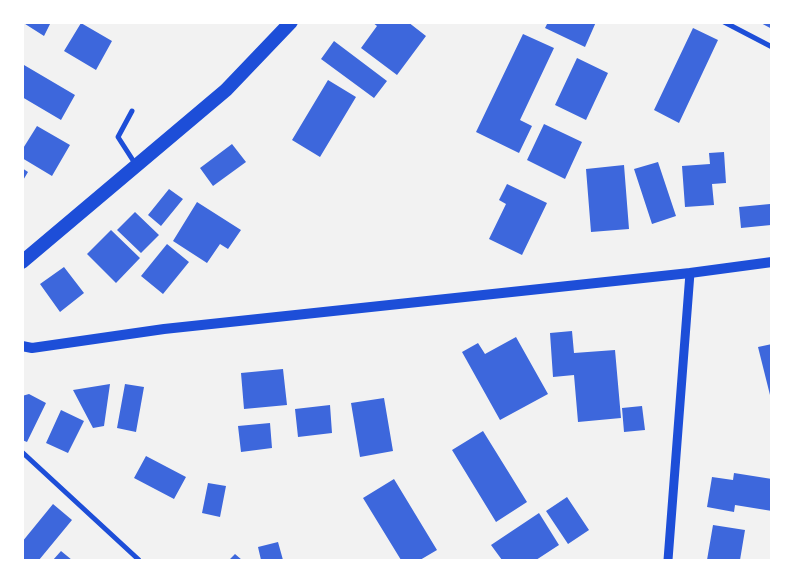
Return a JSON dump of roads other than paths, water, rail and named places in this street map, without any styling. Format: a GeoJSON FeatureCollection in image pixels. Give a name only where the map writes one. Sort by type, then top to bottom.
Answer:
{"type":"FeatureCollection","features":[{"type":"Feature","properties":{"kind":"highway"},"geometry":{"type":"LineString","coordinates":[[22,262],[226,90],[291,22]]}},
{"type":"Feature","properties":{"kind":"main road"},"geometry":{"type":"LineString","coordinates":[[22,346],[32,348],[174,328],[690,273],[772,262]]}},
{"type":"Feature","properties":{"kind":"street"},"geometry":{"type":"LineString","coordinates":[[724,22],[772,47]]}},
{"type":"Feature","properties":{"kind":"street"},"geometry":{"type":"LineString","coordinates":[[132,111],[118,137],[136,166]]}},
{"type":"Feature","properties":{"kind":"street"},"geometry":{"type":"LineString","coordinates":[[668,560],[690,273]]}},
{"type":"Feature","properties":{"kind":"street"},"geometry":{"type":"LineString","coordinates":[[22,452],[139,560]]}}]}
